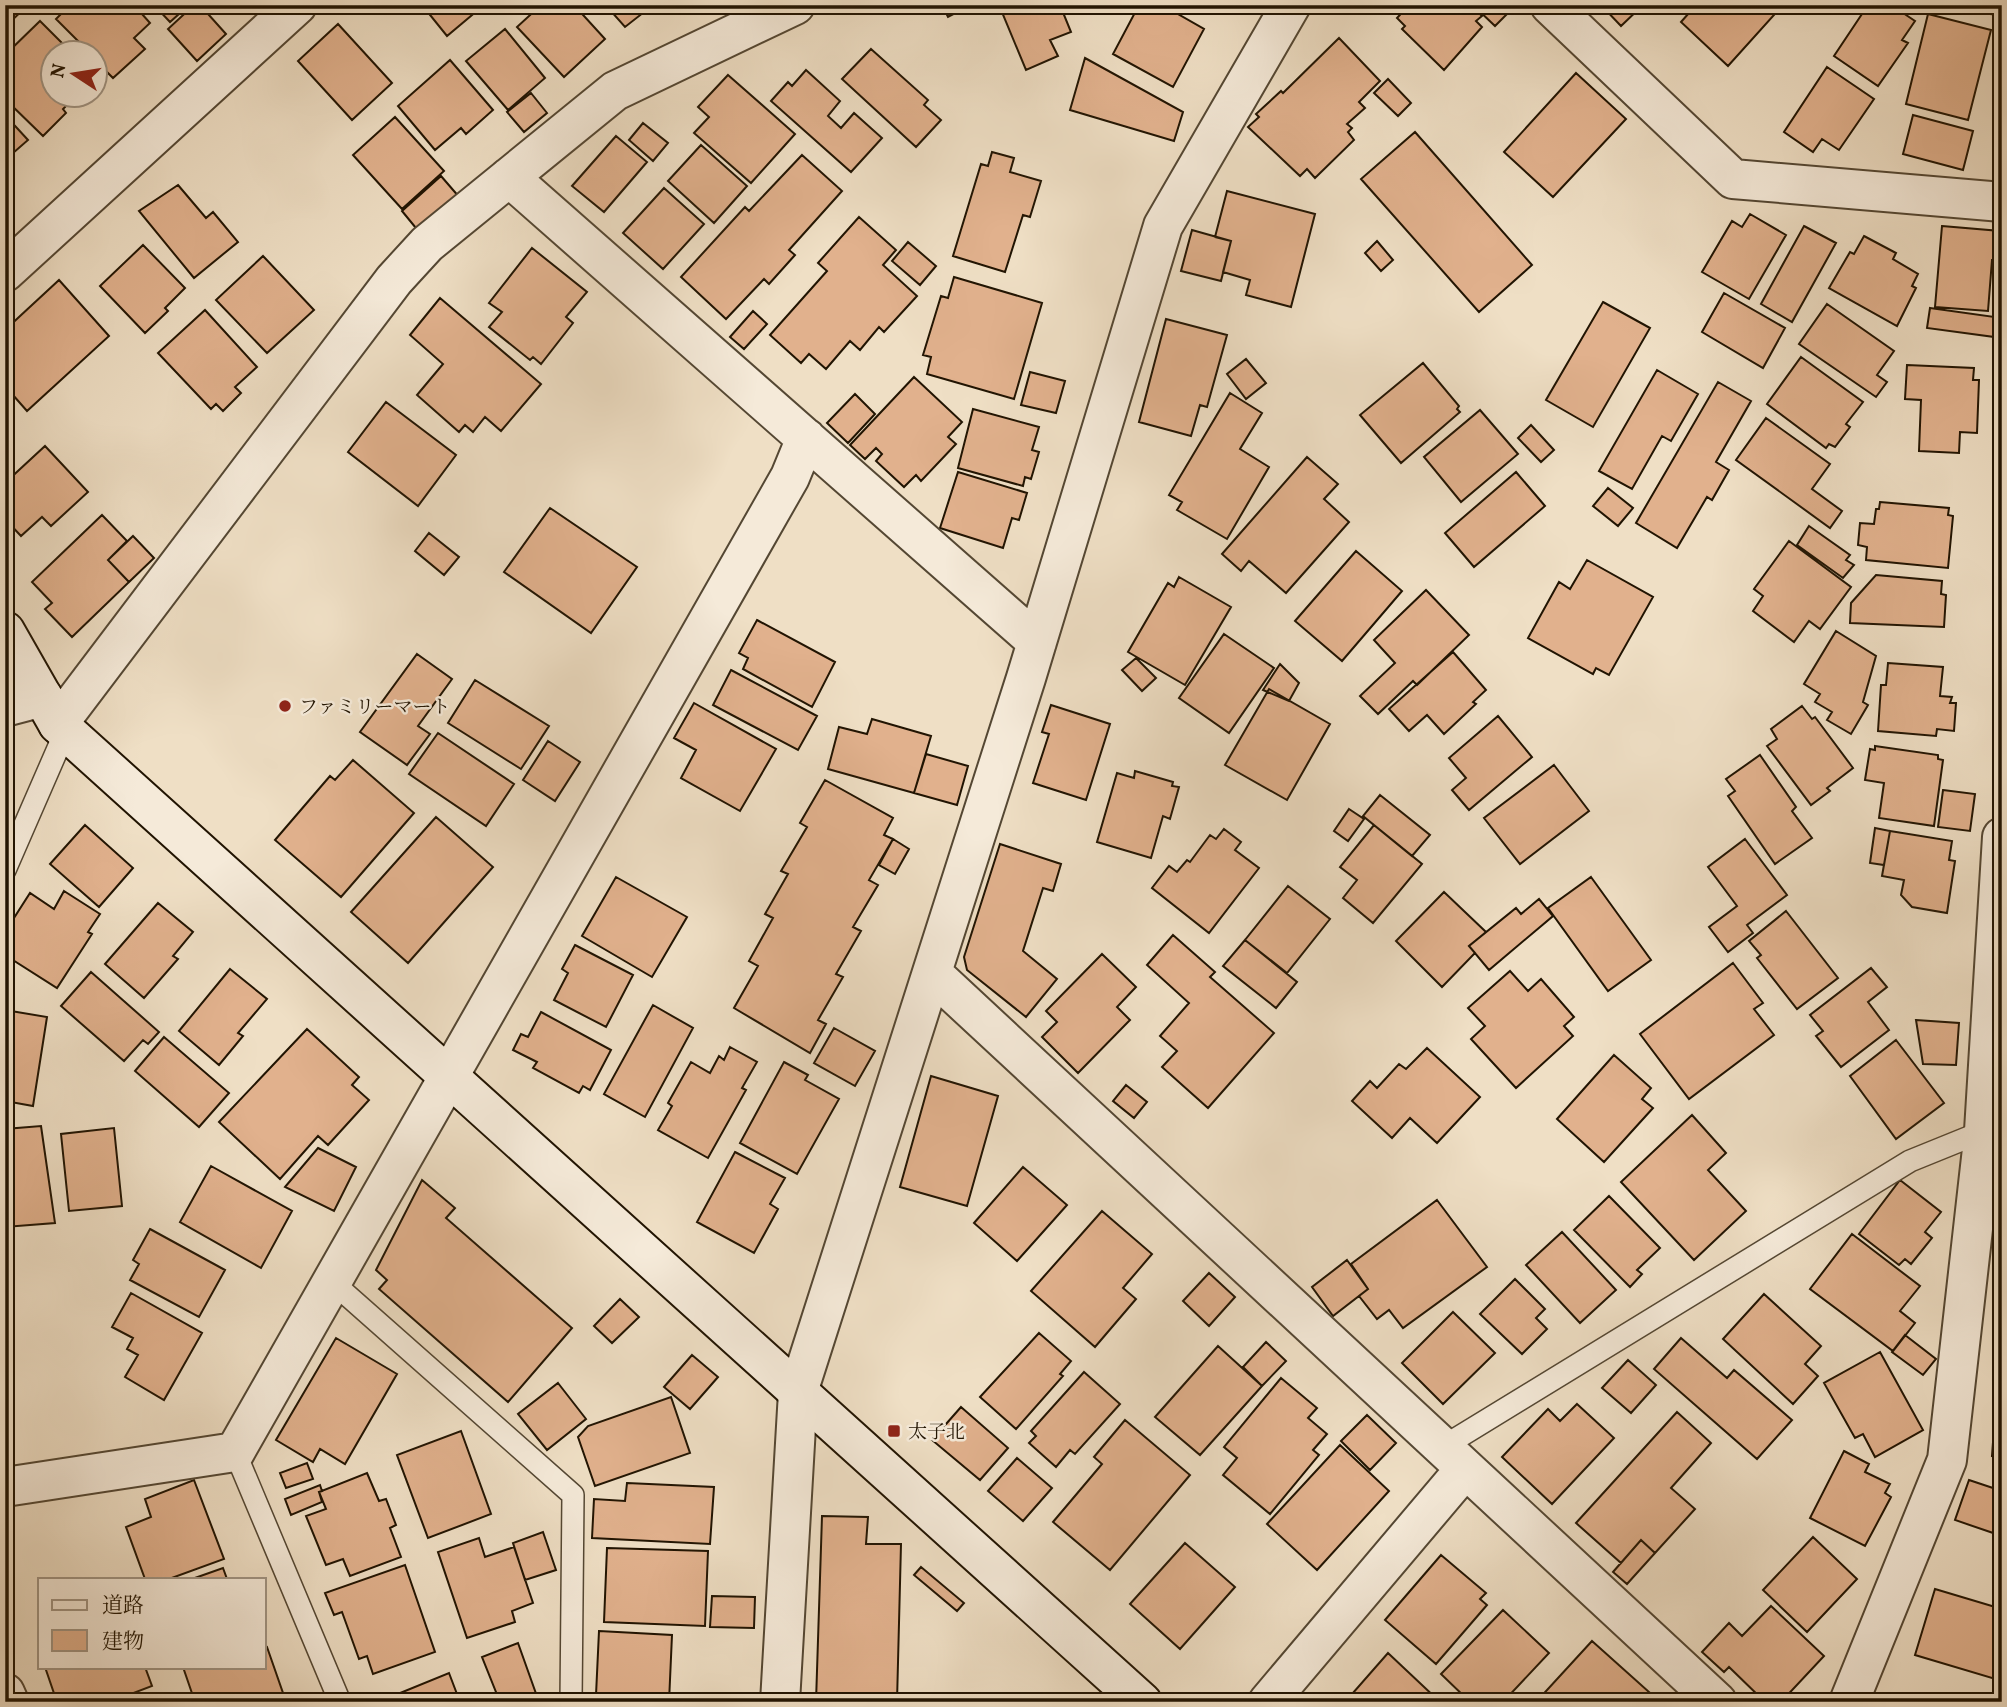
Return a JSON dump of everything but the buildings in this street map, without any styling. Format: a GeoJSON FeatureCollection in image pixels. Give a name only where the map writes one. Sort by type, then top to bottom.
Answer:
{"type":"FeatureCollection","features":[{"type":"Feature","properties":{"kind":"street"},"geometry":{"type":"LineString","coordinates":[[5,272],[297,5]]}},
{"type":"Feature","properties":{"kind":"street"},"geometry":{"type":"LineString","coordinates":[[56,717],[394,280],[427,244],[615,91],[795,5]]}},
{"type":"Feature","properties":{"kind":"street"},"geometry":{"type":"LineString","coordinates":[[780,1702],[798,1392],[1037,642],[1163,226],[1291,5]]}},
{"type":"Feature","properties":{"kind":"street"},"geometry":{"type":"LineString","coordinates":[[1550,5],[1733,179],[2002,202]]}},
{"type":"Feature","properties":{"kind":"street"},"geometry":{"type":"LineString","coordinates":[[509,177],[1037,642]]}},
{"type":"Feature","properties":{"kind":"street"},"geometry":{"type":"LineString","coordinates":[[5,1487],[235,1452],[447,1074],[789,477],[806,438]]}},
{"type":"Feature","properties":{"kind":"street"},"geometry":{"type":"LineString","coordinates":[[5,631],[56,717],[1142,1702]]}},
{"type":"Feature","properties":{"kind":"street"},"geometry":{"type":"LineString","coordinates":[[5,707],[56,717]]}},
{"type":"Feature","properties":{"kind":"street"},"geometry":{"type":"LineString","coordinates":[[1849,1702],[1947,1460],[1993,1132],[2002,837]]}},
{"type":"Feature","properties":{"kind":"street"},"geometry":{"type":"LineString","coordinates":[[933,974],[1717,1702]]}},
{"type":"Feature","properties":{"kind":"street"},"geometry":{"type":"LineString","coordinates":[[1268,1702],[1453,1458]]}},
{"type":"Feature","properties":{"kind":"street"},"geometry":{"type":"LineString","coordinates":[[5,1693],[9,1702]]}},
{"type":"Feature","properties":{"kind":"lane"},"geometry":{"type":"LineString","coordinates":[[5,870],[56,717]]}},
{"type":"Feature","properties":{"kind":"lane"},"geometry":{"type":"LineString","coordinates":[[1453,1458],[1910,1161],[1993,1132]]}},
{"type":"Feature","properties":{"kind":"lane"},"geometry":{"type":"LineString","coordinates":[[330,1280],[573,1495],[571,1702]]}},
{"type":"Feature","properties":{"kind":"lane"},"geometry":{"type":"LineString","coordinates":[[235,1452],[340,1702]]}},
{"type":"Feature","properties":{"kind":"place","name":"ファミリーマート"},"geometry":{"type":"Point","coordinates":[285,706]}},
{"type":"Feature","properties":{"kind":"place","name":"太子北"},"geometry":{"type":"Point","coordinates":[894,1431]}}]}
